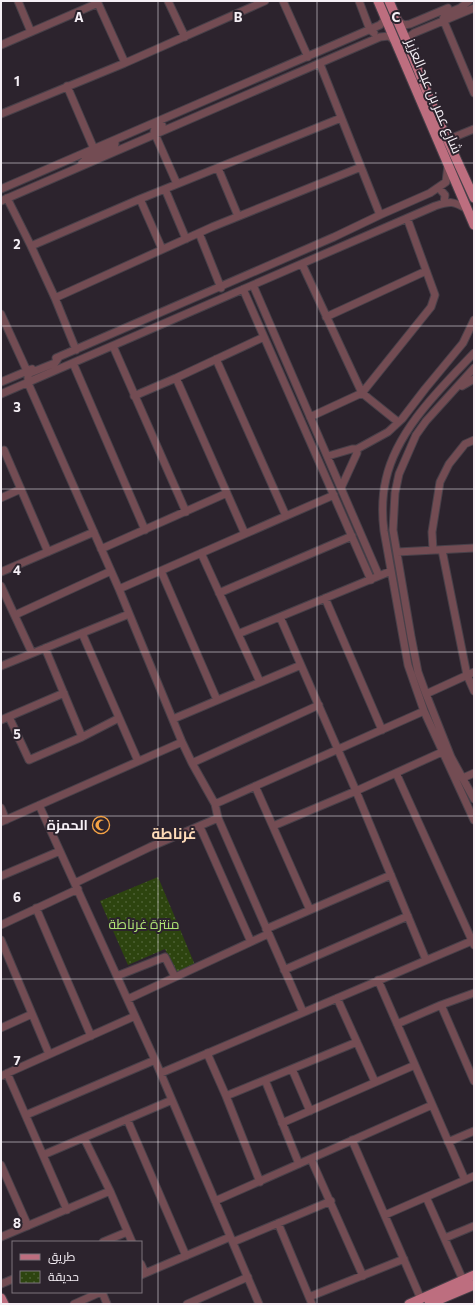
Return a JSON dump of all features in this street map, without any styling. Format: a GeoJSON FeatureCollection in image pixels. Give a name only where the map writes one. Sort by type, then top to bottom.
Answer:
{"type":"FeatureCollection","features":[{"type":"Feature","properties":{"kind":"main road","name":"شارع عمر بن عبد العزيز"},"geometry":{"type":"LineString","coordinates":[[378,1],[397,42],[474,225]]}},
{"type":"Feature","properties":{"kind":"main road","name":"شارع عمر بن عبد العزيز"},"geometry":{"type":"LineString","coordinates":[[390,1],[438,119],[474,198]]}},
{"type":"Feature","properties":{"kind":"main road"},"geometry":{"type":"LineString","coordinates":[[409,1304],[474,1276]]}},
{"type":"Feature","properties":{"kind":"main road"},"geometry":{"type":"LineString","coordinates":[[429,1304],[474,1284]]}},
{"type":"Feature","properties":{"kind":"main road"},"geometry":{"type":"LineString","coordinates":[[1,1298],[4,1304]]}},
{"type":"Feature","properties":{"kind":"street"},"geometry":{"type":"LineString","coordinates":[[18,1],[31,32]]}},
{"type":"Feature","properties":{"kind":"street"},"geometry":{"type":"LineString","coordinates":[[168,1],[185,37]]}},
{"type":"Feature","properties":{"kind":"street"},"geometry":{"type":"LineString","coordinates":[[1,114],[125,63],[265,1]]}},
{"type":"Feature","properties":{"kind":"street"},"geometry":{"type":"LineString","coordinates":[[283,1],[308,57]]}},
{"type":"Feature","properties":{"kind":"street"},"geometry":{"type":"LineString","coordinates":[[359,1],[370,30],[380,37]]}},
{"type":"Feature","properties":{"kind":"street"},"geometry":{"type":"LineString","coordinates":[[398,21],[404,25],[410,24],[464,1]]}},
{"type":"Feature","properties":{"kind":"street"},"geometry":{"type":"LineString","coordinates":[[468,1],[460,8],[443,15],[443,21],[471,80],[474,93]]}},
{"type":"Feature","properties":{"kind":"street"},"geometry":{"type":"LineString","coordinates":[[1,45],[97,2],[125,63]]}},
{"type":"Feature","properties":{"kind":"street"},"geometry":{"type":"LineString","coordinates":[[408,44],[410,35],[474,8]]}},
{"type":"Feature","properties":{"kind":"street"},"geometry":{"type":"LineString","coordinates":[[1,189],[370,30],[382,24],[384,14]]}},
{"type":"Feature","properties":{"kind":"street"},"geometry":{"type":"LineString","coordinates":[[76,350],[55,298],[31,246],[4,200],[380,37],[389,36],[397,42]]}},
{"type":"Feature","properties":{"kind":"street"},"geometry":{"type":"LineString","coordinates":[[320,64],[380,215]]}},
{"type":"Feature","properties":{"kind":"street"},"geometry":{"type":"LineString","coordinates":[[67,86],[94,149]]}},
{"type":"Feature","properties":{"kind":"street"},"geometry":{"type":"LineString","coordinates":[[178,184],[154,130],[156,127],[177,118],[197,105]]}},
{"type":"Feature","properties":{"kind":"street"},"geometry":{"type":"LineString","coordinates":[[31,246],[140,199],[341,118]]}},
{"type":"Feature","properties":{"kind":"street"},"geometry":{"type":"LineString","coordinates":[[447,140],[474,128]]}},
{"type":"Feature","properties":{"kind":"street"},"geometry":{"type":"LineString","coordinates":[[74,169],[90,156],[116,144],[115,142],[111,142]]}},
{"type":"Feature","properties":{"kind":"street"},"geometry":{"type":"LineString","coordinates":[[1,382],[220,288],[430,193],[446,182],[448,165]]}},
{"type":"Feature","properties":{"kind":"street"},"geometry":{"type":"LineString","coordinates":[[55,298],[238,216],[361,167]]}},
{"type":"Feature","properties":{"kind":"street"},"geometry":{"type":"LineString","coordinates":[[218,168],[238,216]]}},
{"type":"Feature","properties":{"kind":"street"},"geometry":{"type":"LineString","coordinates":[[439,188],[445,195],[444,203]]}},
{"type":"Feature","properties":{"kind":"street"},"geometry":{"type":"LineString","coordinates":[[166,189],[186,239]]}},
{"type":"Feature","properties":{"kind":"street"},"geometry":{"type":"LineString","coordinates":[[140,199],[162,249]]}},
{"type":"Feature","properties":{"kind":"street"},"geometry":{"type":"LineString","coordinates":[[1,394],[444,203],[456,202],[467,210]]}},
{"type":"Feature","properties":{"kind":"street"},"geometry":{"type":"LineString","coordinates":[[310,417],[362,394],[431,307],[435,295],[407,218]]}},
{"type":"Feature","properties":{"kind":"street"},"geometry":{"type":"LineString","coordinates":[[199,233],[220,288]]}},
{"type":"Feature","properties":{"kind":"street"},"geometry":{"type":"LineString","coordinates":[[302,264],[362,394],[398,422]]}},
{"type":"Feature","properties":{"kind":"street"},"geometry":{"type":"LineString","coordinates":[[326,317],[426,271]]}},
{"type":"Feature","properties":{"kind":"street"},"geometry":{"type":"LineString","coordinates":[[253,285],[379,576]]}},
{"type":"Feature","properties":{"kind":"street"},"geometry":{"type":"LineString","coordinates":[[243,289],[371,580]]}},
{"type":"Feature","properties":{"kind":"street"},"geometry":{"type":"LineString","coordinates":[[1,314],[27,371]]}},
{"type":"Feature","properties":{"kind":"street"},"geometry":{"type":"LineString","coordinates":[[328,456],[357,449],[388,432],[398,422],[463,343],[474,320]]}},
{"type":"Feature","properties":{"kind":"street"},"geometry":{"type":"LineString","coordinates":[[134,396],[264,337]]}},
{"type":"Feature","properties":{"kind":"street"},"geometry":{"type":"LineString","coordinates":[[113,346],[186,512]]}},
{"type":"Feature","properties":{"kind":"street"},"geometry":{"type":"LineString","coordinates":[[474,353],[420,412],[398,447],[385,480],[382,515],[408,665],[424,711],[474,820]]}},
{"type":"Feature","properties":{"kind":"street"},"geometry":{"type":"LineString","coordinates":[[59,357],[55,363],[30,373],[28,375],[28,383],[119,589],[182,742],[215,804],[218,818],[303,1012]]}},
{"type":"Feature","properties":{"kind":"street"},"geometry":{"type":"LineString","coordinates":[[216,359],[286,516]]}},
{"type":"Feature","properties":{"kind":"street"},"geometry":{"type":"LineString","coordinates":[[73,363],[145,530]]}},
{"type":"Feature","properties":{"kind":"street"},"geometry":{"type":"LineString","coordinates":[[474,368],[426,421],[416,435],[399,474],[393,513],[393,530],[410,636],[418,672],[452,757],[474,799]]}},
{"type":"Feature","properties":{"kind":"street"},"geometry":{"type":"LineString","coordinates":[[176,378],[245,534]]}},
{"type":"Feature","properties":{"kind":"street"},"geometry":{"type":"LineString","coordinates":[[455,390],[474,379]]}},
{"type":"Feature","properties":{"kind":"street"},"geometry":{"type":"LineString","coordinates":[[433,550],[432,532],[440,482],[449,464],[465,444],[474,440]]}},
{"type":"Feature","properties":{"kind":"street"},"geometry":{"type":"LineString","coordinates":[[2,448],[48,552]]}},
{"type":"Feature","properties":{"kind":"street"},"geometry":{"type":"LineString","coordinates":[[341,488],[357,453],[357,449]]}},
{"type":"Feature","properties":{"kind":"street"},"geometry":{"type":"LineString","coordinates":[[1,498],[21,489]]}},
{"type":"Feature","properties":{"kind":"street"},"geometry":{"type":"LineString","coordinates":[[101,549],[227,494]]}},
{"type":"Feature","properties":{"kind":"street"},"geometry":{"type":"LineString","coordinates":[[119,589],[334,495]]}},
{"type":"Feature","properties":{"kind":"street"},"geometry":{"type":"LineString","coordinates":[[1,572],[94,532]]}},
{"type":"Feature","properties":{"kind":"street"},"geometry":{"type":"LineString","coordinates":[[219,593],[352,536]]}},
{"type":"Feature","properties":{"kind":"street"},"geometry":{"type":"LineString","coordinates":[[397,552],[474,548]]}},
{"type":"Feature","properties":{"kind":"street"},"geometry":{"type":"LineString","coordinates":[[442,550],[474,691]]}},
{"type":"Feature","properties":{"kind":"street"},"geometry":{"type":"LineString","coordinates":[[201,553],[260,682]]}},
{"type":"Feature","properties":{"kind":"street"},"geometry":{"type":"LineString","coordinates":[[15,615],[111,571]]}},
{"type":"Feature","properties":{"kind":"street"},"geometry":{"type":"LineString","coordinates":[[160,571],[218,700]]}},
{"type":"Feature","properties":{"kind":"street"},"geometry":{"type":"LineString","coordinates":[[238,634],[391,571]]}},
{"type":"Feature","properties":{"kind":"street"},"geometry":{"type":"LineString","coordinates":[[1,586],[32,653]]}},
{"type":"Feature","properties":{"kind":"street"},"geometry":{"type":"LineString","coordinates":[[325,598],[382,730]]}},
{"type":"Feature","properties":{"kind":"street"},"geometry":{"type":"LineString","coordinates":[[1,666],[129,614]]}},
{"type":"Feature","properties":{"kind":"street"},"geometry":{"type":"LineString","coordinates":[[280,617],[356,790],[426,960]]}},
{"type":"Feature","properties":{"kind":"street"},"geometry":{"type":"LineString","coordinates":[[82,633],[138,761]]}},
{"type":"Feature","properties":{"kind":"street"},"geometry":{"type":"LineString","coordinates":[[45,648],[82,737]]}},
{"type":"Feature","properties":{"kind":"street"},"geometry":{"type":"LineString","coordinates":[[173,719],[301,665]]}},
{"type":"Feature","properties":{"kind":"street"},"geometry":{"type":"LineString","coordinates":[[426,694],[471,674]]}},
{"type":"Feature","properties":{"kind":"street"},"geometry":{"type":"LineString","coordinates":[[1,720],[64,694]]}},
{"type":"Feature","properties":{"kind":"street"},"geometry":{"type":"LineString","coordinates":[[192,763],[319,705]]}},
{"type":"Feature","properties":{"kind":"street"},"geometry":{"type":"LineString","coordinates":[[215,804],[424,711]]}},
{"type":"Feature","properties":{"kind":"street"},"geometry":{"type":"LineString","coordinates":[[9,717],[28,760],[82,737],[119,718]]}},
{"type":"Feature","properties":{"kind":"street"},"geometry":{"type":"LineString","coordinates":[[1,808],[4,821],[182,742]]}},
{"type":"Feature","properties":{"kind":"street"},"geometry":{"type":"LineString","coordinates":[[273,826],[442,752]]}},
{"type":"Feature","properties":{"kind":"street"},"geometry":{"type":"LineString","coordinates":[[161,1073],[378,980],[473,942],[396,773]]}},
{"type":"Feature","properties":{"kind":"street"},"geometry":{"type":"LineString","coordinates":[[463,778],[474,773]]}},
{"type":"Feature","properties":{"kind":"street"},"geometry":{"type":"LineString","coordinates":[[255,786],[310,910]]}},
{"type":"Feature","properties":{"kind":"street"},"geometry":{"type":"LineString","coordinates":[[39,805],[161,1073],[260,1304]]}},
{"type":"Feature","properties":{"kind":"street"},"geometry":{"type":"LineString","coordinates":[[1,925],[150,847],[200,827],[218,818]]}},
{"type":"Feature","properties":{"kind":"street"},"geometry":{"type":"LineString","coordinates":[[200,827],[251,942]]}},
{"type":"Feature","properties":{"kind":"street"},"geometry":{"type":"LineString","coordinates":[[1,876],[60,851]]}},
{"type":"Feature","properties":{"kind":"street"},"geometry":{"type":"LineString","coordinates":[[128,999],[251,942],[310,910],[391,875]]}},
{"type":"Feature","properties":{"kind":"street"},"geometry":{"type":"LineString","coordinates":[[36,908],[91,1036]]}},
{"type":"Feature","properties":{"kind":"street"},"geometry":{"type":"LineString","coordinates":[[284,970],[408,916]]}},
{"type":"Feature","properties":{"kind":"street"},"geometry":{"type":"LineString","coordinates":[[1,940],[49,1054]]}},
{"type":"Feature","properties":{"kind":"street"},"geometry":{"type":"LineString","coordinates":[[117,976],[165,957],[175,977]]}},
{"type":"Feature","properties":{"kind":"street"},"geometry":{"type":"LineString","coordinates":[[378,980],[465,1180]]}},
{"type":"Feature","properties":{"kind":"street"},"geometry":{"type":"LineString","coordinates":[[397,1024],[474,992]]}},
{"type":"Feature","properties":{"kind":"street"},"geometry":{"type":"LineString","coordinates":[[337,998],[375,1082]]}},
{"type":"Feature","properties":{"kind":"street"},"geometry":{"type":"LineString","coordinates":[[441,1005],[474,1081]]}},
{"type":"Feature","properties":{"kind":"street"},"geometry":{"type":"LineString","coordinates":[[1,1028],[32,1014]]}},
{"type":"Feature","properties":{"kind":"street"},"geometry":{"type":"LineString","coordinates":[[67,1210],[26,1115],[4,1075],[135,1016]]}},
{"type":"Feature","properties":{"kind":"street"},"geometry":{"type":"LineString","coordinates":[[226,1096],[357,1042]]}},
{"type":"Feature","properties":{"kind":"street"},"geometry":{"type":"LineString","coordinates":[[207,1053],[226,1096],[260,1182]]}},
{"type":"Feature","properties":{"kind":"street"},"geometry":{"type":"LineString","coordinates":[[26,1115],[155,1060]]}},
{"type":"Feature","properties":{"kind":"street"},"geometry":{"type":"LineString","coordinates":[[282,1123],[415,1065]]}},
{"type":"Feature","properties":{"kind":"street"},"geometry":{"type":"LineString","coordinates":[[292,1069],[310,1111]]}},
{"type":"Feature","properties":{"kind":"street"},"geometry":{"type":"LineString","coordinates":[[265,1080],[299,1164]]}},
{"type":"Feature","properties":{"kind":"street"},"geometry":{"type":"LineString","coordinates":[[43,1155],[172,1100]]}},
{"type":"Feature","properties":{"kind":"street"},"geometry":{"type":"LineString","coordinates":[[215,1202],[432,1105]]}},
{"type":"Feature","properties":{"kind":"street"},"geometry":{"type":"LineString","coordinates":[[127,1119],[186,1256]]}},
{"type":"Feature","properties":{"kind":"street"},"geometry":{"type":"LineString","coordinates":[[448,1142],[474,1131]]}},
{"type":"Feature","properties":{"kind":"street"},"geometry":{"type":"LineString","coordinates":[[84,1138],[110,1191],[132,1241]]}},
{"type":"Feature","properties":{"kind":"street"},"geometry":{"type":"LineString","coordinates":[[352,1140],[421,1299]]}},
{"type":"Feature","properties":{"kind":"street"},"geometry":{"type":"LineString","coordinates":[[311,1159],[331,1201],[363,1276]]}},
{"type":"Feature","properties":{"kind":"street"},"geometry":{"type":"LineString","coordinates":[[1,1165],[28,1226]]}},
{"type":"Feature","properties":{"kind":"street"},"geometry":{"type":"LineString","coordinates":[[385,1215],[474,1176]]}},
{"type":"Feature","properties":{"kind":"street"},"geometry":{"type":"LineString","coordinates":[[1,1237],[110,1191]]}},
{"type":"Feature","properties":{"kind":"street"},"geometry":{"type":"LineString","coordinates":[[426,1197],[463,1280]]}},
{"type":"Feature","properties":{"kind":"street"},"geometry":{"type":"LineString","coordinates":[[143,1274],[186,1256],[278,1223],[331,1201]]}},
{"type":"Feature","properties":{"kind":"street"},"geometry":{"type":"LineString","coordinates":[[278,1223],[310,1301],[363,1276],[404,1259]]}},
{"type":"Feature","properties":{"kind":"street"},"geometry":{"type":"LineString","coordinates":[[444,1238],[474,1226]]}},
{"type":"Feature","properties":{"kind":"street"},"geometry":{"type":"LineString","coordinates":[[105,1241],[127,1232]]}},
{"type":"Feature","properties":{"kind":"street"},"geometry":{"type":"LineString","coordinates":[[187,1304],[205,1301],[248,1277]]}},
{"type":"Feature","properties":{"kind":"street"},"geometry":{"type":"LineString","coordinates":[[1,1284],[12,1279]]}},
{"type":"Feature","properties":{"kind":"street"},"geometry":{"type":"LineString","coordinates":[[74,1304],[99,1293]]}},
{"type":"Feature","properties":{"kind":"street"},"geometry":{"type":"LineString","coordinates":[[102,1293],[107,1304]]}},
{"type":"Feature","properties":{"kind":"green space","name":"منتزة غرناطة"},"geometry":{"type":"Polygon","coordinates":[[[158,877],[195,965],[176,973],[165,949],[128,965],[100,901],[158,877]]]}},
{"type":"Feature","properties":{"kind":"place","name":"الحمزة"},"geometry":{"type":"Point","coordinates":[101,825]}},
{"type":"Feature","properties":{"kind":"district","name":"غرناطة"},"geometry":{"type":"Point","coordinates":[174,834]}}]}
